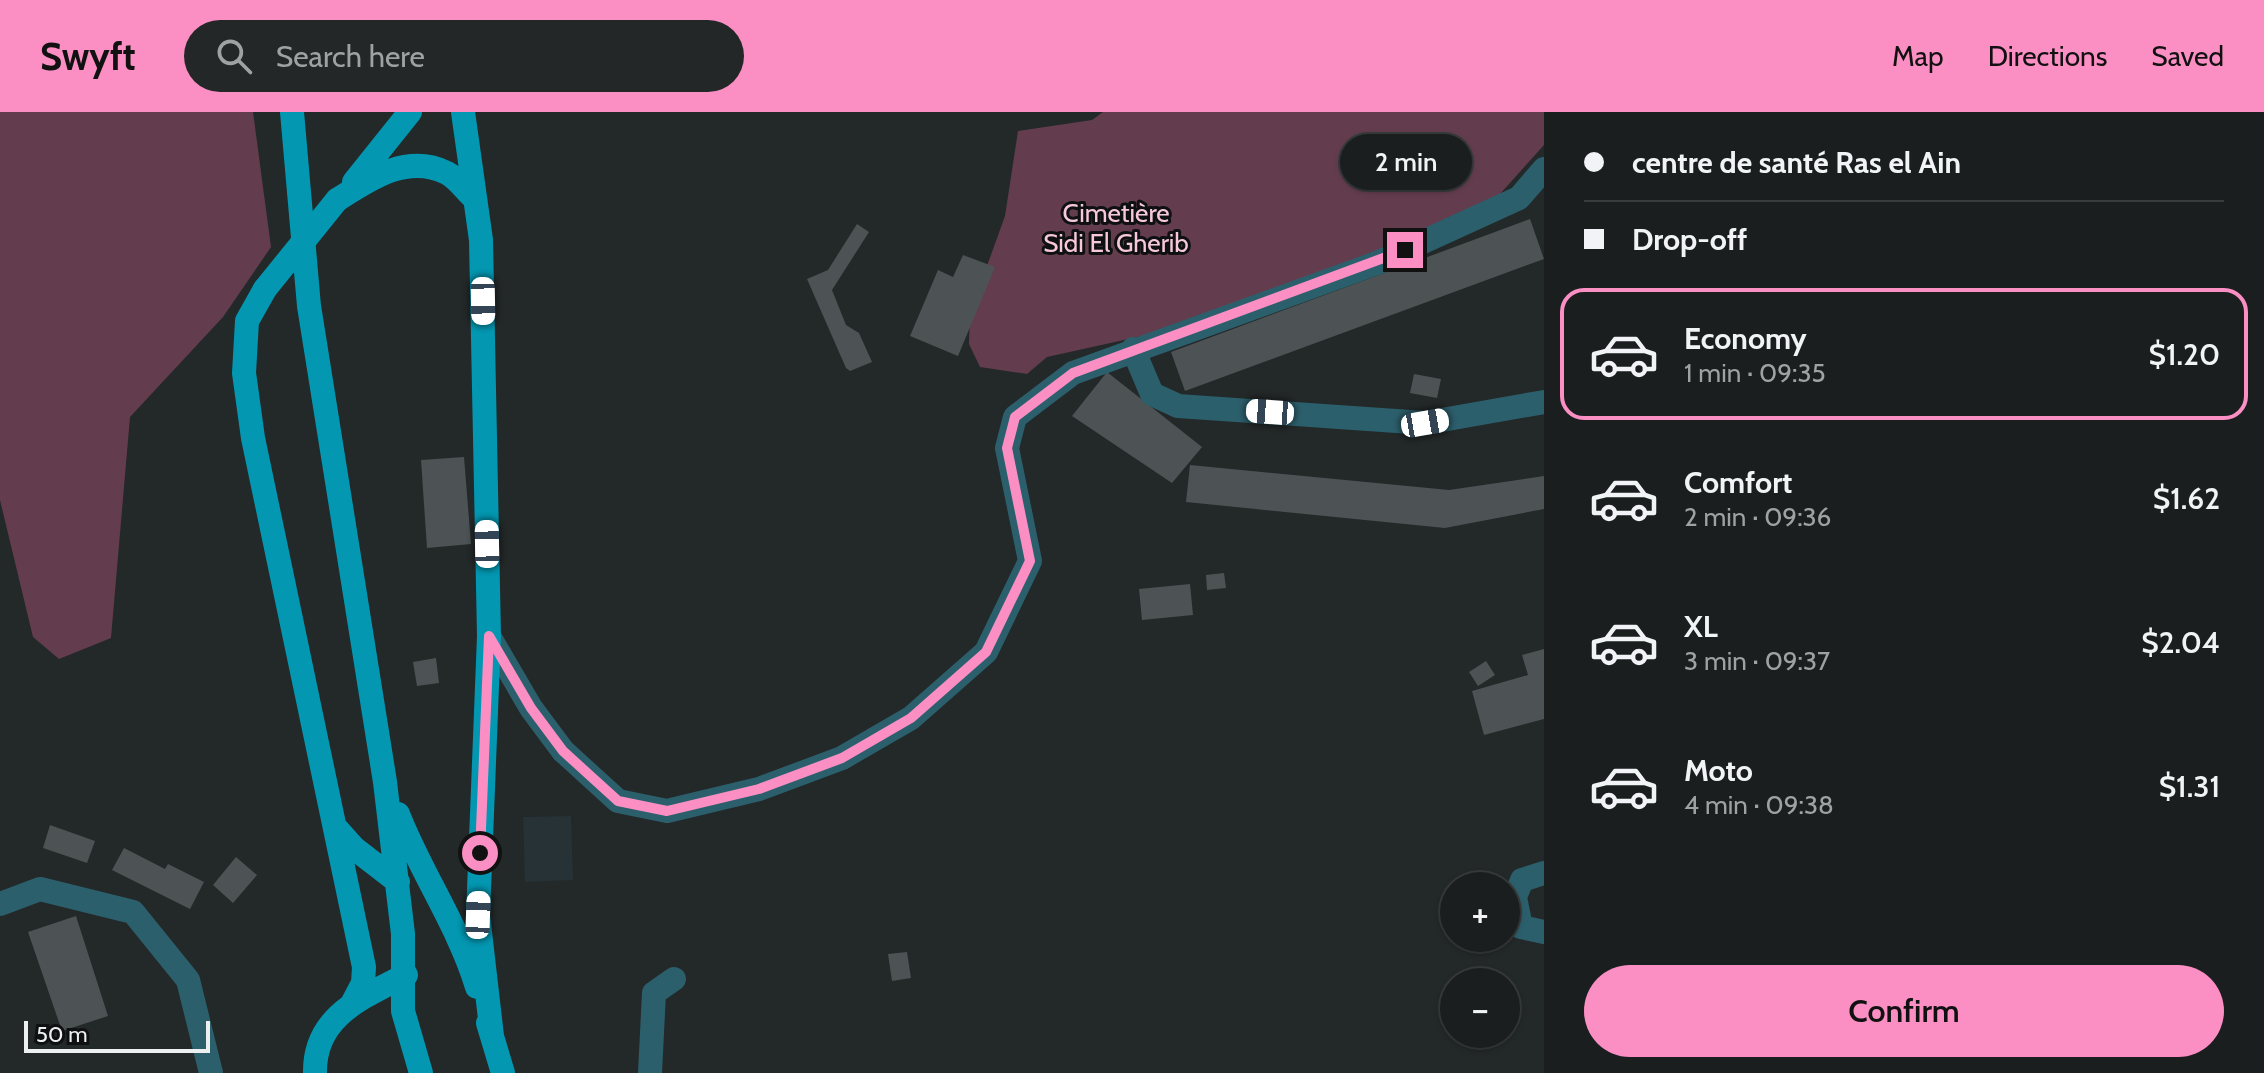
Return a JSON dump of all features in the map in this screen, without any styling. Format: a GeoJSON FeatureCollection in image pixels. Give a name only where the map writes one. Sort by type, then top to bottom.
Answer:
{"type":"FeatureCollection","features":[{"type":"Feature","properties":{"kind":"main road"},"geometry":{"type":"LineString","coordinates":[[292,112],[313,334],[385,782],[398,882],[406,975],[403,1011],[421,1073]]}},
{"type":"Feature","properties":{"kind":"main road"},"geometry":{"type":"LineString","coordinates":[[352,1004],[363,983],[364,967],[253,438],[246,386],[247,321],[265,289],[337,200],[384,149],[410,112]]}},
{"type":"Feature","properties":{"kind":"main road"},"geometry":{"type":"LineString","coordinates":[[463,112],[481,240],[489,636],[478,915],[492,1036]]}},
{"type":"Feature","properties":{"kind":"main road"},"geometry":{"type":"LineString","coordinates":[[337,200],[373,177],[403,166],[422,166],[448,173],[474,198]]}},
{"type":"Feature","properties":{"kind":"main road"},"geometry":{"type":"LineString","coordinates":[[385,782],[411,847],[473,972],[503,1073]]}},
{"type":"Feature","properties":{"kind":"main road"},"geometry":{"type":"LineString","coordinates":[[335,827],[354,848],[398,882]]}},
{"type":"Feature","properties":{"kind":"main road"},"geometry":{"type":"LineString","coordinates":[[315,1073],[315,1053],[323,1032],[337,1014],[406,975]]}},
{"type":"Feature","properties":{"kind":"street"},"geometry":{"type":"LineString","coordinates":[[489,636],[531,708],[563,751],[618,801],[667,811],[759,789],[842,758],[911,718],[986,652],[1030,561],[1007,448],[1015,417],[1073,373],[1377,263],[1519,198],[1544,169]]}},
{"type":"Feature","properties":{"kind":"street"},"geometry":{"type":"LineString","coordinates":[[1133,349],[1152,394],[1178,406],[1425,423],[1544,402]]}},
{"type":"Feature","properties":{"kind":"street"},"geometry":{"type":"LineString","coordinates":[[1533,930],[1515,897],[1522,880],[1544,873]]}},
{"type":"Feature","properties":{"kind":"street"},"geometry":{"type":"LineString","coordinates":[[0,904],[40,889],[133,912],[188,980],[211,1073]]}},
{"type":"Feature","properties":{"kind":"street"},"geometry":{"type":"LineString","coordinates":[[650,1073],[654,993],[674,979]]}},
{"type":"Feature","properties":{"kind":"shaded area"},"geometry":{"type":"Polygon","coordinates":[[[571,816],[573,880],[525,882],[523,817],[571,816]]]}},
{"type":"Feature","properties":{"kind":"green space"},"geometry":{"type":"Polygon","coordinates":[[[0,112],[253,112],[271,247],[223,317],[130,417],[111,638],[59,659],[33,637],[0,500],[0,112]]]}},
{"type":"Feature","properties":{"kind":"green space","name":"Cimetière Sidi El Gherib"},"geometry":{"type":"Polygon","coordinates":[[[1103,112],[1544,112],[1544,145],[1492,203],[1457,223],[1151,334],[1047,357],[1027,374],[980,367],[969,344],[970,313],[1005,216],[1018,131],[1092,120],[1103,112]]]}},
{"type":"Feature","properties":{"kind":"building"},"geometry":{"type":"Polygon","coordinates":[[[1530,219],[1544,259],[1185,391],[1171,352],[1530,219]]]}},
{"type":"Feature","properties":{"kind":"building"},"geometry":{"type":"Polygon","coordinates":[[[857,224],[869,232],[832,290],[846,325],[859,333],[872,362],[850,371],[807,279],[828,270],[857,224]]]}},
{"type":"Feature","properties":{"kind":"building"},"geometry":{"type":"Polygon","coordinates":[[[963,255],[995,267],[958,356],[910,336],[938,270],[953,277],[963,255]]]}},
{"type":"Feature","properties":{"kind":"building"},"geometry":{"type":"Polygon","coordinates":[[[1107,372],[1202,447],[1172,483],[1072,416],[1107,372]]]}},
{"type":"Feature","properties":{"kind":"building"},"geometry":{"type":"Polygon","coordinates":[[[1414,374],[1441,379],[1437,398],[1410,393],[1414,374]]]}},
{"type":"Feature","properties":{"kind":"building"},"geometry":{"type":"Polygon","coordinates":[[[464,457],[471,544],[427,548],[421,460],[464,457]]]}},
{"type":"Feature","properties":{"kind":"building"},"geometry":{"type":"Polygon","coordinates":[[[1190,465],[1449,490],[1544,476],[1544,509],[1445,528],[1186,502],[1190,465]]]}},
{"type":"Feature","properties":{"kind":"building"},"geometry":{"type":"Polygon","coordinates":[[[1224,573],[1226,588],[1207,590],[1206,575],[1224,573]]]}},
{"type":"Feature","properties":{"kind":"building"},"geometry":{"type":"Polygon","coordinates":[[[1190,584],[1193,615],[1142,620],[1139,589],[1190,584]]]}},
{"type":"Feature","properties":{"kind":"building"},"geometry":{"type":"Polygon","coordinates":[[[1544,649],[1544,719],[1484,735],[1472,691],[1528,675],[1522,655],[1544,649]]]}},
{"type":"Feature","properties":{"kind":"building"},"geometry":{"type":"Polygon","coordinates":[[[436,658],[439,683],[417,686],[413,662],[436,658]]]}},
{"type":"Feature","properties":{"kind":"building"},"geometry":{"type":"Polygon","coordinates":[[[1486,661],[1495,675],[1478,686],[1469,672],[1486,661]]]}},
{"type":"Feature","properties":{"kind":"building"},"geometry":{"type":"Polygon","coordinates":[[[50,825],[95,841],[87,863],[43,848],[50,825]]]}},
{"type":"Feature","properties":{"kind":"building"},"geometry":{"type":"Polygon","coordinates":[[[124,848],[165,869],[168,864],[204,882],[190,909],[112,870],[124,848]]]}},
{"type":"Feature","properties":{"kind":"building"},"geometry":{"type":"Polygon","coordinates":[[[236,857],[257,875],[233,903],[213,885],[236,857]]]}},
{"type":"Feature","properties":{"kind":"building"},"geometry":{"type":"Polygon","coordinates":[[[76,916],[108,1016],[62,1031],[28,932],[76,916]]]}},
{"type":"Feature","properties":{"kind":"building"},"geometry":{"type":"Polygon","coordinates":[[[907,952],[911,978],[892,981],[888,954],[907,952]]]}},
{"type":"Feature","properties":{"kind":"route"},"geometry":{"type":"LineString","coordinates":[[480,853],[489,636],[531,708],[563,751],[618,801],[667,811],[759,789],[842,758],[911,718],[986,652],[1030,561],[1007,448],[1015,417],[1073,373],[1293,290],[1377,263],[1405,250]]}}]}
